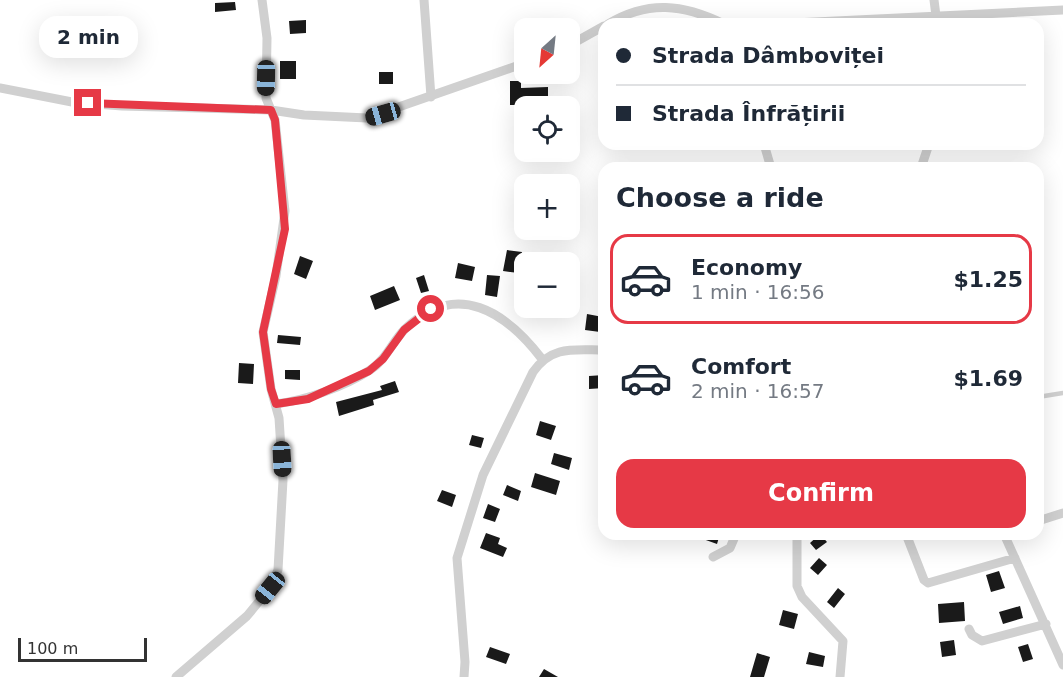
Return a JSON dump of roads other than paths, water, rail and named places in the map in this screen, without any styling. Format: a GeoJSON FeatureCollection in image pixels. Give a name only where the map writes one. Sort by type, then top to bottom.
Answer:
{"type":"FeatureCollection","features":[{"type":"Feature","properties":{"kind":"street"},"geometry":{"type":"LineString","coordinates":[[176,677],[247,616],[270,588],[278,570],[283,480],[276,404],[271,389],[263,332],[276,276],[285,211],[275,120],[266,99],[267,38],[262,0]]}},
{"type":"Feature","properties":{"kind":"street"},"geometry":{"type":"LineString","coordinates":[[424,0],[431,97]]}},
{"type":"Feature","properties":{"kind":"street"},"geometry":{"type":"LineString","coordinates":[[934,0],[937,18]]}},
{"type":"Feature","properties":{"kind":"street"},"geometry":{"type":"LineString","coordinates":[[616,18],[627,11],[679,7],[700,12],[712,18]]}},
{"type":"Feature","properties":{"kind":"street"},"geometry":{"type":"LineString","coordinates":[[962,18],[1063,10]]}},
{"type":"Feature","properties":{"kind":"street"},"geometry":{"type":"LineString","coordinates":[[580,39],[598,29]]}},
{"type":"Feature","properties":{"kind":"street"},"geometry":{"type":"LineString","coordinates":[[0,88],[72,102],[271,110],[304,115],[367,118],[514,67]]}},
{"type":"Feature","properties":{"kind":"street"},"geometry":{"type":"LineString","coordinates":[[276,404],[308,399],[369,371],[383,359],[404,330],[431,309],[451,304],[473,305],[494,313],[511,324],[542,360]]}},
{"type":"Feature","properties":{"kind":"street"},"geometry":{"type":"LineString","coordinates":[[464,677],[465,662],[457,579],[459,547],[483,474],[533,372],[542,360],[552,352],[598,350]]}},
{"type":"Feature","properties":{"kind":"street"},"geometry":{"type":"LineString","coordinates":[[1044,519],[1063,513]]}},
{"type":"Feature","properties":{"kind":"street"},"geometry":{"type":"LineString","coordinates":[[713,557],[730,548],[733,540]]}},
{"type":"Feature","properties":{"kind":"street"},"geometry":{"type":"LineString","coordinates":[[797,540],[797,586],[802,597],[843,640],[840,677]]}},
{"type":"Feature","properties":{"kind":"street"},"geometry":{"type":"LineString","coordinates":[[908,540],[924,580],[928,583],[1015,558]]}},
{"type":"Feature","properties":{"kind":"street"},"geometry":{"type":"LineString","coordinates":[[1007,540],[1063,665]]}},
{"type":"Feature","properties":{"kind":"street"},"geometry":{"type":"LineString","coordinates":[[969,629],[972,635],[982,641],[1046,624]]}},
{"type":"Feature","properties":{"kind":"lane"},"geometry":{"type":"LineString","coordinates":[[1044,396],[1063,393]]}}]}
